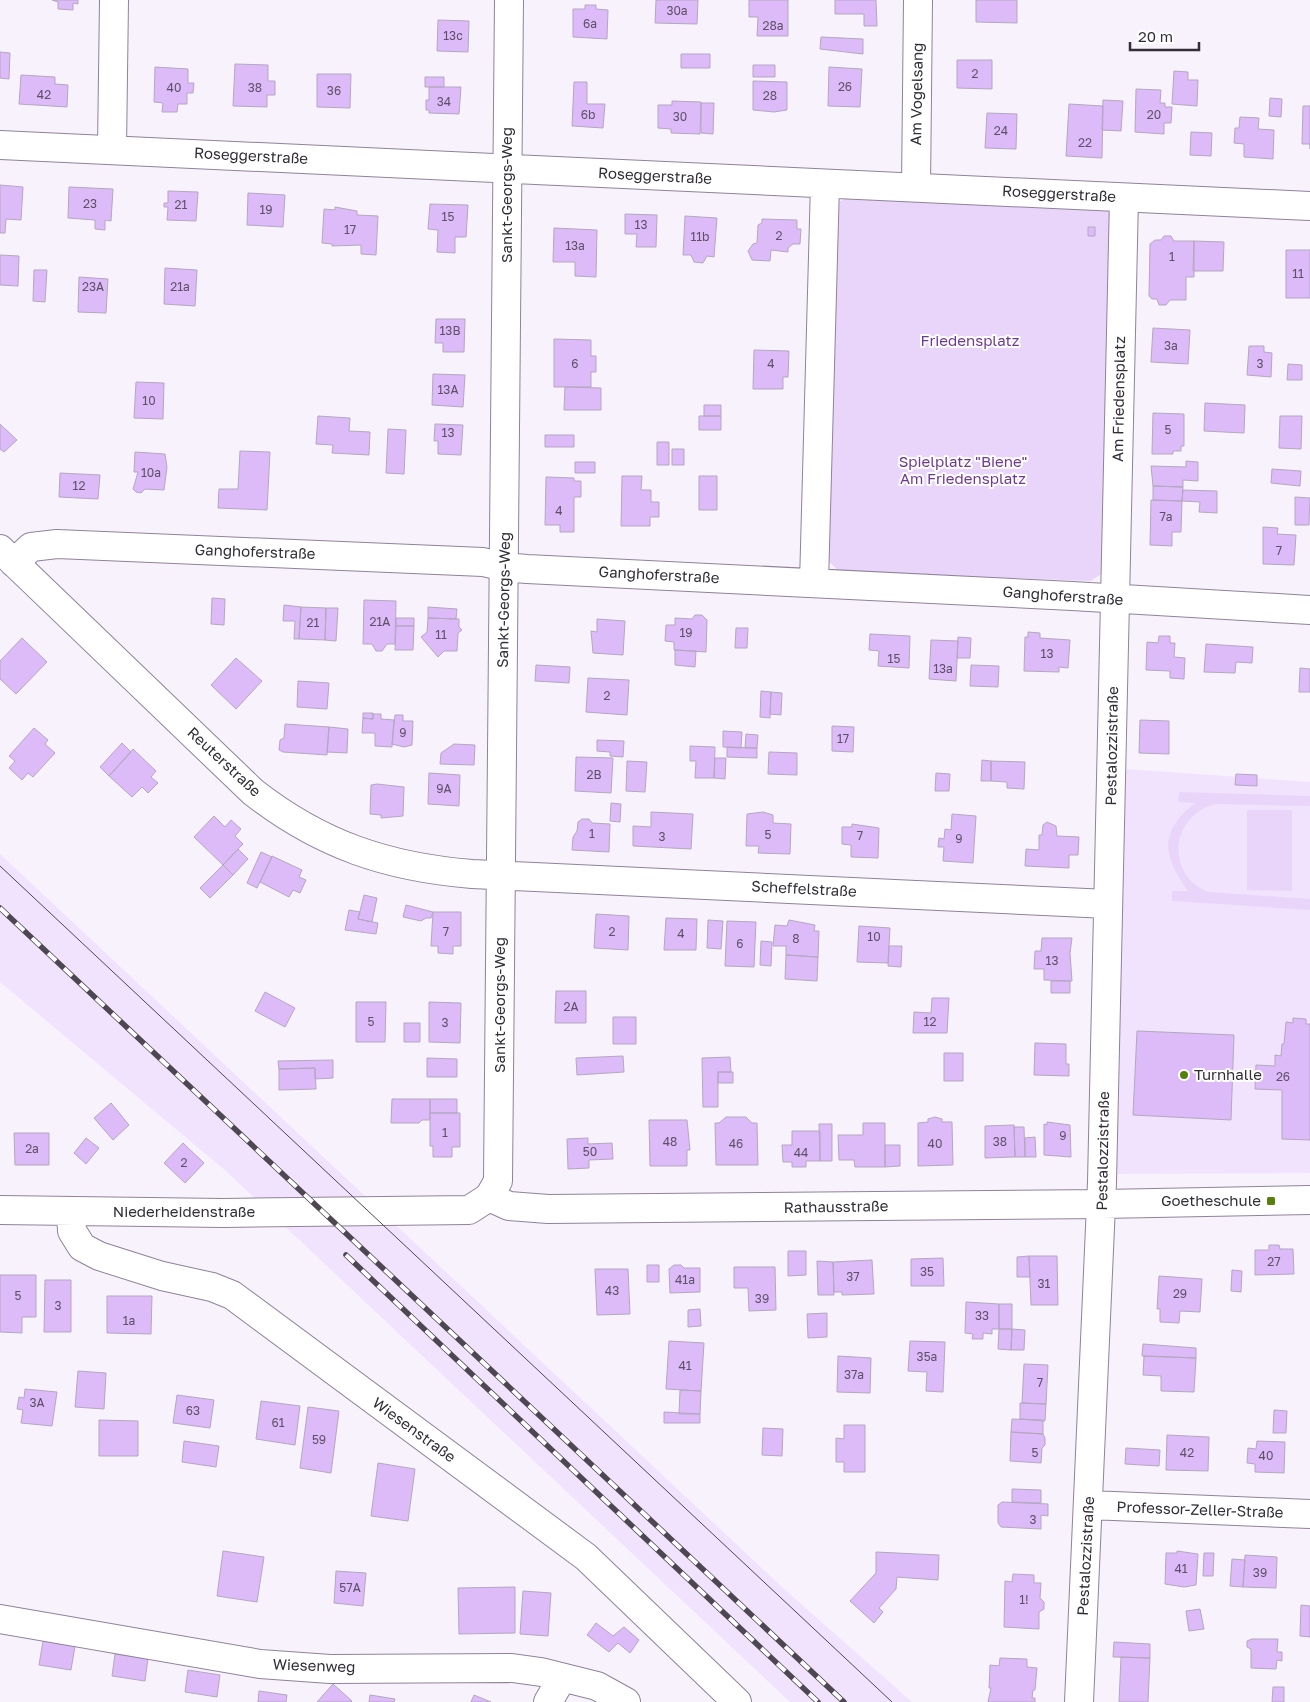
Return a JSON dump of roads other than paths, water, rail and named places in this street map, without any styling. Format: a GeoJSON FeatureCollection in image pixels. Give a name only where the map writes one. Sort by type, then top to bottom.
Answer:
{"type":"FeatureCollection","features":[{"type":"Feature","properties":{"kind":"street"},"geometry":{"type":"LineString","coordinates":[[112,149],[114,0]]}},
{"type":"Feature","properties":{"kind":"street","name":"Sankt-Georgs-Weg"},"geometry":{"type":"LineString","coordinates":[[489,1197],[498,1181],[509,0]]}},
{"type":"Feature","properties":{"kind":"street","name":"Am Vogelsang"},"geometry":{"type":"LineString","coordinates":[[916,187],[918,0]]}},
{"type":"Feature","properties":{"kind":"street","name":"Roseggerstraße"},"geometry":{"type":"LineString","coordinates":[[0,145],[1310,206]]}},
{"type":"Feature","properties":{"kind":"street"},"geometry":{"type":"LineString","coordinates":[[814,582],[825,184]]}},
{"type":"Feature","properties":{"kind":"street","name":"Am Friedensplatz"},"geometry":{"type":"LineString","coordinates":[[1115,600],[1114,564],[1124,198]]}},
{"type":"Feature","properties":{"kind":"street","name":"Ganghoferstraße"},"geometry":{"type":"LineString","coordinates":[[7,556],[31,547],[57,544],[483,562],[504,567],[814,582],[1310,610]]}},
{"type":"Feature","properties":{"kind":"street","name":"Reuterstraße"},"geometry":{"type":"LineString","coordinates":[[7,556],[253,792],[284,816],[349,849],[397,864],[434,871],[501,875]]}},
{"type":"Feature","properties":{"kind":"street","name":"Pestalozzistraße"},"geometry":{"type":"LineString","coordinates":[[1078,1702],[1089,1505],[1102,1204],[1115,600]]}},
{"type":"Feature","properties":{"kind":"street","name":"Scheffelstraße"},"geometry":{"type":"LineString","coordinates":[[501,875],[1108,904]]}},
{"type":"Feature","properties":{"kind":"street","name":"Rathausstraße"},"geometry":{"type":"LineString","coordinates":[[489,1197],[509,1206],[548,1209],[1102,1204],[1310,1200]]}},
{"type":"Feature","properties":{"kind":"street","name":"Niederheidenstraße"},"geometry":{"type":"LineString","coordinates":[[0,1210],[368,1212],[469,1210],[489,1197]]}},
{"type":"Feature","properties":{"kind":"street","name":"Wiesenstraße"},"geometry":{"type":"LineString","coordinates":[[71,1211],[72,1230],[82,1247],[153,1273],[232,1295],[586,1557],[737,1702]]}},
{"type":"Feature","properties":{"kind":"street","name":"Professor-Zeller-Straße"},"geometry":{"type":"LineString","coordinates":[[1089,1505],[1310,1514]]}},
{"type":"Feature","properties":{"kind":"street","name":"Wiesenweg"},"geometry":{"type":"LineString","coordinates":[[0,1620],[260,1664],[330,1669],[512,1668],[597,1686],[626,1702]]}},
{"type":"Feature","properties":{"kind":"street"},"geometry":{"type":"LineString","coordinates":[[548,1702],[562,1678]]}},
{"type":"Feature","properties":{"kind":"tram line"},"geometry":{"type":"LineString","coordinates":[[0,866],[892,1702]]}},
{"type":"Feature","properties":{"kind":"railway"},"geometry":{"type":"LineString","coordinates":[[0,908],[844,1702]]}},
{"type":"Feature","properties":{"kind":"railway"},"geometry":{"type":"LineString","coordinates":[[346,1255],[818,1702]]}},
{"type":"Feature","properties":{"kind":"place","name":"Turnhalle"},"geometry":{"type":"Point","coordinates":[1184,1075]}},
{"type":"Feature","properties":{"kind":"place","name":"Goetheschule"},"geometry":{"type":"Point","coordinates":[1271,1201]}},
{"type":"Feature","properties":{"kind":"park label","name":"Friedensplatz"},"geometry":{"type":"Point","coordinates":[970,341]}},
{"type":"Feature","properties":{"kind":"park label","name":"Spielplatz \"Biene\" Am Friedensplatz"},"geometry":{"type":"Point","coordinates":[963,470]}}]}
